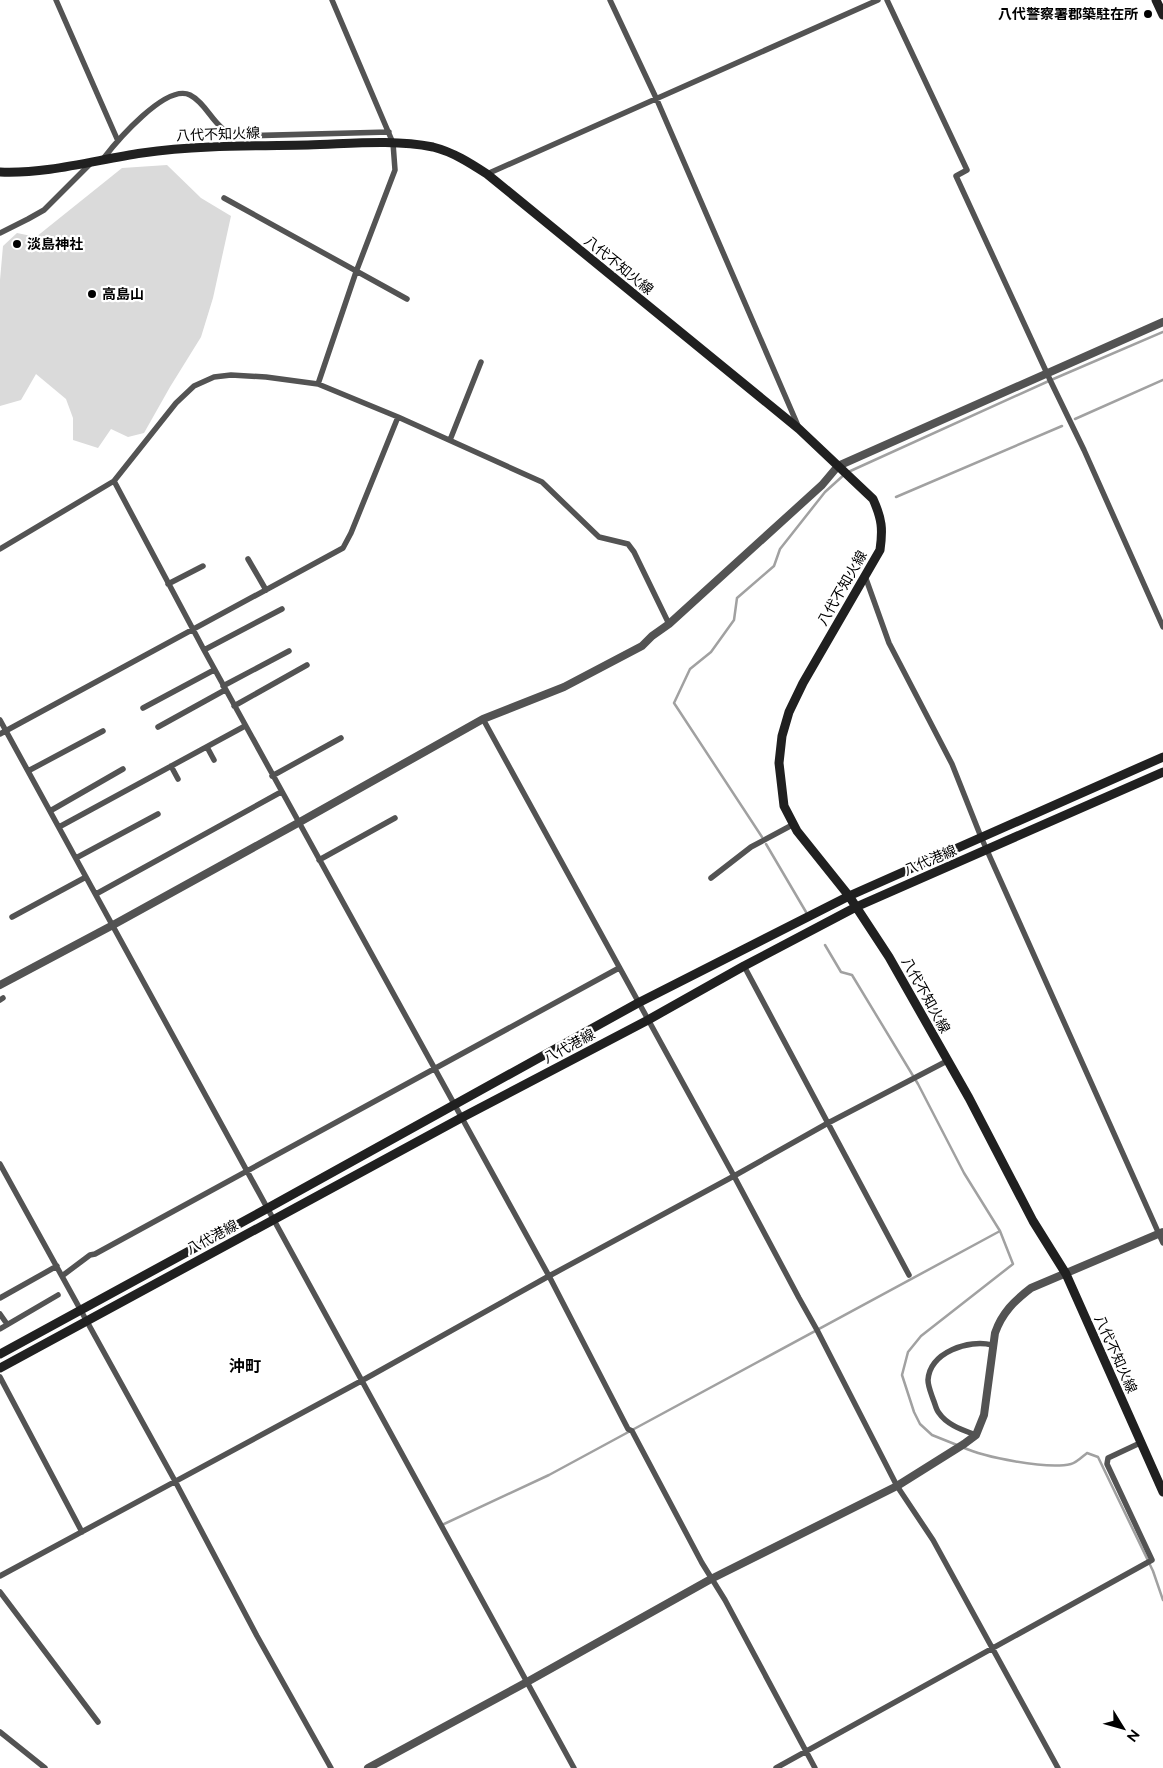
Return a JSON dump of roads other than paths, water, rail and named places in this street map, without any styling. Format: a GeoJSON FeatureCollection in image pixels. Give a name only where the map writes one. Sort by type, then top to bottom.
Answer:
{"type":"FeatureCollection","features":[{"type":"Feature","properties":{"kind":"main road"},"geometry":{"type":"LineString","coordinates":[[1156,0],[1163,15]]}},
{"type":"Feature","properties":{"kind":"main road","name":"八代不知火線"},"geometry":{"type":"LineString","coordinates":[[0,172],[22,173],[39,171],[178,148],[393,143],[432,147],[445,151],[487,174],[799,429],[873,500],[880,515],[883,532],[880,550],[788,712],[782,736],[779,763],[784,806],[797,831],[849,896],[889,957],[969,1098],[1033,1221],[1066,1274],[1163,1492]]}},
{"type":"Feature","properties":{"kind":"main road","name":"八代港線"},"geometry":{"type":"LineString","coordinates":[[0,1354],[638,1003],[849,896],[1163,757]]}},
{"type":"Feature","properties":{"kind":"main road","name":"八代港線"},"geometry":{"type":"LineString","coordinates":[[0,1368],[461,1118],[648,1020],[744,966],[856,907],[1163,772]]}},
{"type":"Feature","properties":{"kind":"street"},"geometry":{"type":"LineString","coordinates":[[56,0],[118,141]]}},
{"type":"Feature","properties":{"kind":"street"},"geometry":{"type":"LineString","coordinates":[[318,384],[356,272],[394,170],[393,143],[389,132],[332,0]]}},
{"type":"Feature","properties":{"kind":"street"},"geometry":{"type":"LineString","coordinates":[[610,0],[656,100],[799,429]]}},
{"type":"Feature","properties":{"kind":"street"},"geometry":{"type":"LineString","coordinates":[[487,174],[878,0]]}},
{"type":"Feature","properties":{"kind":"street"},"geometry":{"type":"LineString","coordinates":[[887,0],[967,170],[956,176],[1050,382],[1084,450],[1163,627]]}},
{"type":"Feature","properties":{"kind":"street"},"geometry":{"type":"LineString","coordinates":[[103,159],[118,141],[161,100],[179,93],[188,94],[203,104],[222,128],[240,136],[389,132]]}},
{"type":"Feature","properties":{"kind":"street"},"geometry":{"type":"LineString","coordinates":[[0,233],[44,210],[93,162]]}},
{"type":"Feature","properties":{"kind":"street"},"geometry":{"type":"LineString","coordinates":[[224,198],[406,299]]}},
{"type":"Feature","properties":{"kind":"street"},"geometry":{"type":"LineString","coordinates":[[0,985],[113,925],[483,719],[564,687],[642,646],[669,624],[822,484],[841,469],[1047,373],[1163,322]]}},
{"type":"Feature","properties":{"kind":"street"},"geometry":{"type":"LineString","coordinates":[[450,440],[481,362]]}},
{"type":"Feature","properties":{"kind":"street"},"geometry":{"type":"LineString","coordinates":[[0,549],[114,481],[176,403],[194,386],[214,378],[231,375],[266,377],[318,384],[398,417],[542,482],[599,537],[628,544],[634,552],[669,624]]}},
{"type":"Feature","properties":{"kind":"street"},"geometry":{"type":"LineString","coordinates":[[3,733],[343,548],[351,533],[398,417]]}},
{"type":"Feature","properties":{"kind":"street"},"geometry":{"type":"LineString","coordinates":[[114,481],[192,630],[548,1276],[628,1429],[632,1431],[815,1768]]}},
{"type":"Feature","properties":{"kind":"street"},"geometry":{"type":"LineString","coordinates":[[248,559],[266,590]]}},
{"type":"Feature","properties":{"kind":"street"},"geometry":{"type":"LineString","coordinates":[[168,584],[203,566]]}},
{"type":"Feature","properties":{"kind":"street"},"geometry":{"type":"LineString","coordinates":[[865,576],[889,643],[952,764],[981,837],[1161,1233],[1163,1243]]}},
{"type":"Feature","properties":{"kind":"street"},"geometry":{"type":"LineString","coordinates":[[204,650],[282,609]]}},
{"type":"Feature","properties":{"kind":"street"},"geometry":{"type":"LineString","coordinates":[[158,727],[289,651]]}},
{"type":"Feature","properties":{"kind":"street"},"geometry":{"type":"LineString","coordinates":[[234,706],[307,665]]}},
{"type":"Feature","properties":{"kind":"street"},"geometry":{"type":"LineString","coordinates":[[143,708],[214,670]]}},
{"type":"Feature","properties":{"kind":"street"},"geometry":{"type":"LineString","coordinates":[[483,719],[618,968],[734,1176],[817,1330],[897,1486],[933,1540],[994,1648],[1058,1768]]}},
{"type":"Feature","properties":{"kind":"street"},"geometry":{"type":"LineString","coordinates":[[0,720],[3,733],[28,771],[96,894],[574,1768]]}},
{"type":"Feature","properties":{"kind":"street"},"geometry":{"type":"LineString","coordinates":[[59,827],[245,726]]}},
{"type":"Feature","properties":{"kind":"street"},"geometry":{"type":"LineString","coordinates":[[28,771],[103,731]]}},
{"type":"Feature","properties":{"kind":"street"},"geometry":{"type":"LineString","coordinates":[[272,776],[341,738]]}},
{"type":"Feature","properties":{"kind":"street"},"geometry":{"type":"LineString","coordinates":[[207,746],[214,760]]}},
{"type":"Feature","properties":{"kind":"street"},"geometry":{"type":"LineString","coordinates":[[171,766],[178,779]]}},
{"type":"Feature","properties":{"kind":"street"},"geometry":{"type":"LineString","coordinates":[[50,811],[123,770]]}},
{"type":"Feature","properties":{"kind":"street"},"geometry":{"type":"LineString","coordinates":[[96,894],[281,792]]}},
{"type":"Feature","properties":{"kind":"street"},"geometry":{"type":"LineString","coordinates":[[76,858],[158,814]]}},
{"type":"Feature","properties":{"kind":"street"},"geometry":{"type":"LineString","coordinates":[[319,860],[395,818]]}},
{"type":"Feature","properties":{"kind":"street"},"geometry":{"type":"LineString","coordinates":[[711,878],[751,847],[794,824]]}},
{"type":"Feature","properties":{"kind":"street"},"geometry":{"type":"LineString","coordinates":[[12,917],[86,877]]}},
{"type":"Feature","properties":{"kind":"street"},"geometry":{"type":"LineString","coordinates":[[744,966],[909,1275]]}},
{"type":"Feature","properties":{"kind":"street"},"geometry":{"type":"LineString","coordinates":[[62,1276],[90,1255],[248,1171],[618,968]]}},
{"type":"Feature","properties":{"kind":"street"},"geometry":{"type":"LineString","coordinates":[[0,1576],[363,1380],[548,1276],[828,1123],[947,1061]]}},
{"type":"Feature","properties":{"kind":"street"},"geometry":{"type":"LineString","coordinates":[[0,1164],[331,1768]]}},
{"type":"Feature","properties":{"kind":"street"},"geometry":{"type":"LineString","coordinates":[[368,1768],[528,1682],[711,1578],[897,1486],[970,1439],[984,1415],[992,1345],[1000,1320],[1016,1299],[1031,1288],[1161,1233]]}},
{"type":"Feature","properties":{"kind":"street"},"geometry":{"type":"LineString","coordinates":[[0,1298],[57,1266]]}},
{"type":"Feature","properties":{"kind":"street"},"geometry":{"type":"LineString","coordinates":[[0,1328],[58,1295]]}},
{"type":"Feature","properties":{"kind":"street"},"geometry":{"type":"LineString","coordinates":[[0,1314],[7,1324]]}},
{"type":"Feature","properties":{"kind":"street"},"geometry":{"type":"LineString","coordinates":[[970,1439],[939,1413],[930,1392],[928,1380],[931,1369],[943,1354],[964,1345],[977,1343],[992,1345]]}},
{"type":"Feature","properties":{"kind":"street"},"geometry":{"type":"LineString","coordinates":[[0,1377],[82,1532]]}},
{"type":"Feature","properties":{"kind":"street"},"geometry":{"type":"LineString","coordinates":[[776,1768],[1152,1560],[1108,1464],[1108,1458],[1140,1442]]}},
{"type":"Feature","properties":{"kind":"street"},"geometry":{"type":"LineString","coordinates":[[0,1592],[98,1722]]}},
{"type":"Feature","properties":{"kind":"street"},"geometry":{"type":"LineString","coordinates":[[0,1732],[45,1768]]}},
{"type":"Feature","properties":{"kind":"waterway"},"geometry":{"type":"LineString","coordinates":[[762,837],[674,703],[690,669],[711,652],[734,620],[737,598],[774,566],[780,549],[825,492],[846,473],[1051,380],[1163,332]]}},
{"type":"Feature","properties":{"kind":"waterway"},"geometry":{"type":"LineString","coordinates":[[1075,419],[1163,380]]}},
{"type":"Feature","properties":{"kind":"waterway"},"geometry":{"type":"LineString","coordinates":[[896,497],[1062,426]]}},
{"type":"Feature","properties":{"kind":"waterway"},"geometry":{"type":"LineString","coordinates":[[766,844],[806,912]]}},
{"type":"Feature","properties":{"kind":"waterway"},"geometry":{"type":"LineString","coordinates":[[825,945],[841,972],[852,975],[918,1084],[964,1173],[1000,1231],[1013,1264],[921,1336],[908,1352],[902,1375],[920,1424],[932,1435],[957,1445]]}},
{"type":"Feature","properties":{"kind":"waterway"},"geometry":{"type":"LineString","coordinates":[[442,1525],[549,1475],[1000,1231]]}},
{"type":"Feature","properties":{"kind":"waterway"},"geometry":{"type":"LineString","coordinates":[[962,1447],[1016,1462],[1032,1464],[1071,1464],[1087,1453],[1098,1457],[1153,1571],[1163,1600]]}},
{"type":"Feature","properties":{"kind":"place","name":"八代警察署郡築駐在所"},"geometry":{"type":"Point","coordinates":[1148,14]}},
{"type":"Feature","properties":{"kind":"place","name":"淡島神社"},"geometry":{"type":"Point","coordinates":[17,244]}},
{"type":"Feature","properties":{"kind":"place","name":"高島山"},"geometry":{"type":"Point","coordinates":[92,294]}},
{"type":"Feature","properties":{"kind":"district","name":"沖町"},"geometry":{"type":"Point","coordinates":[245,1366]}}]}
